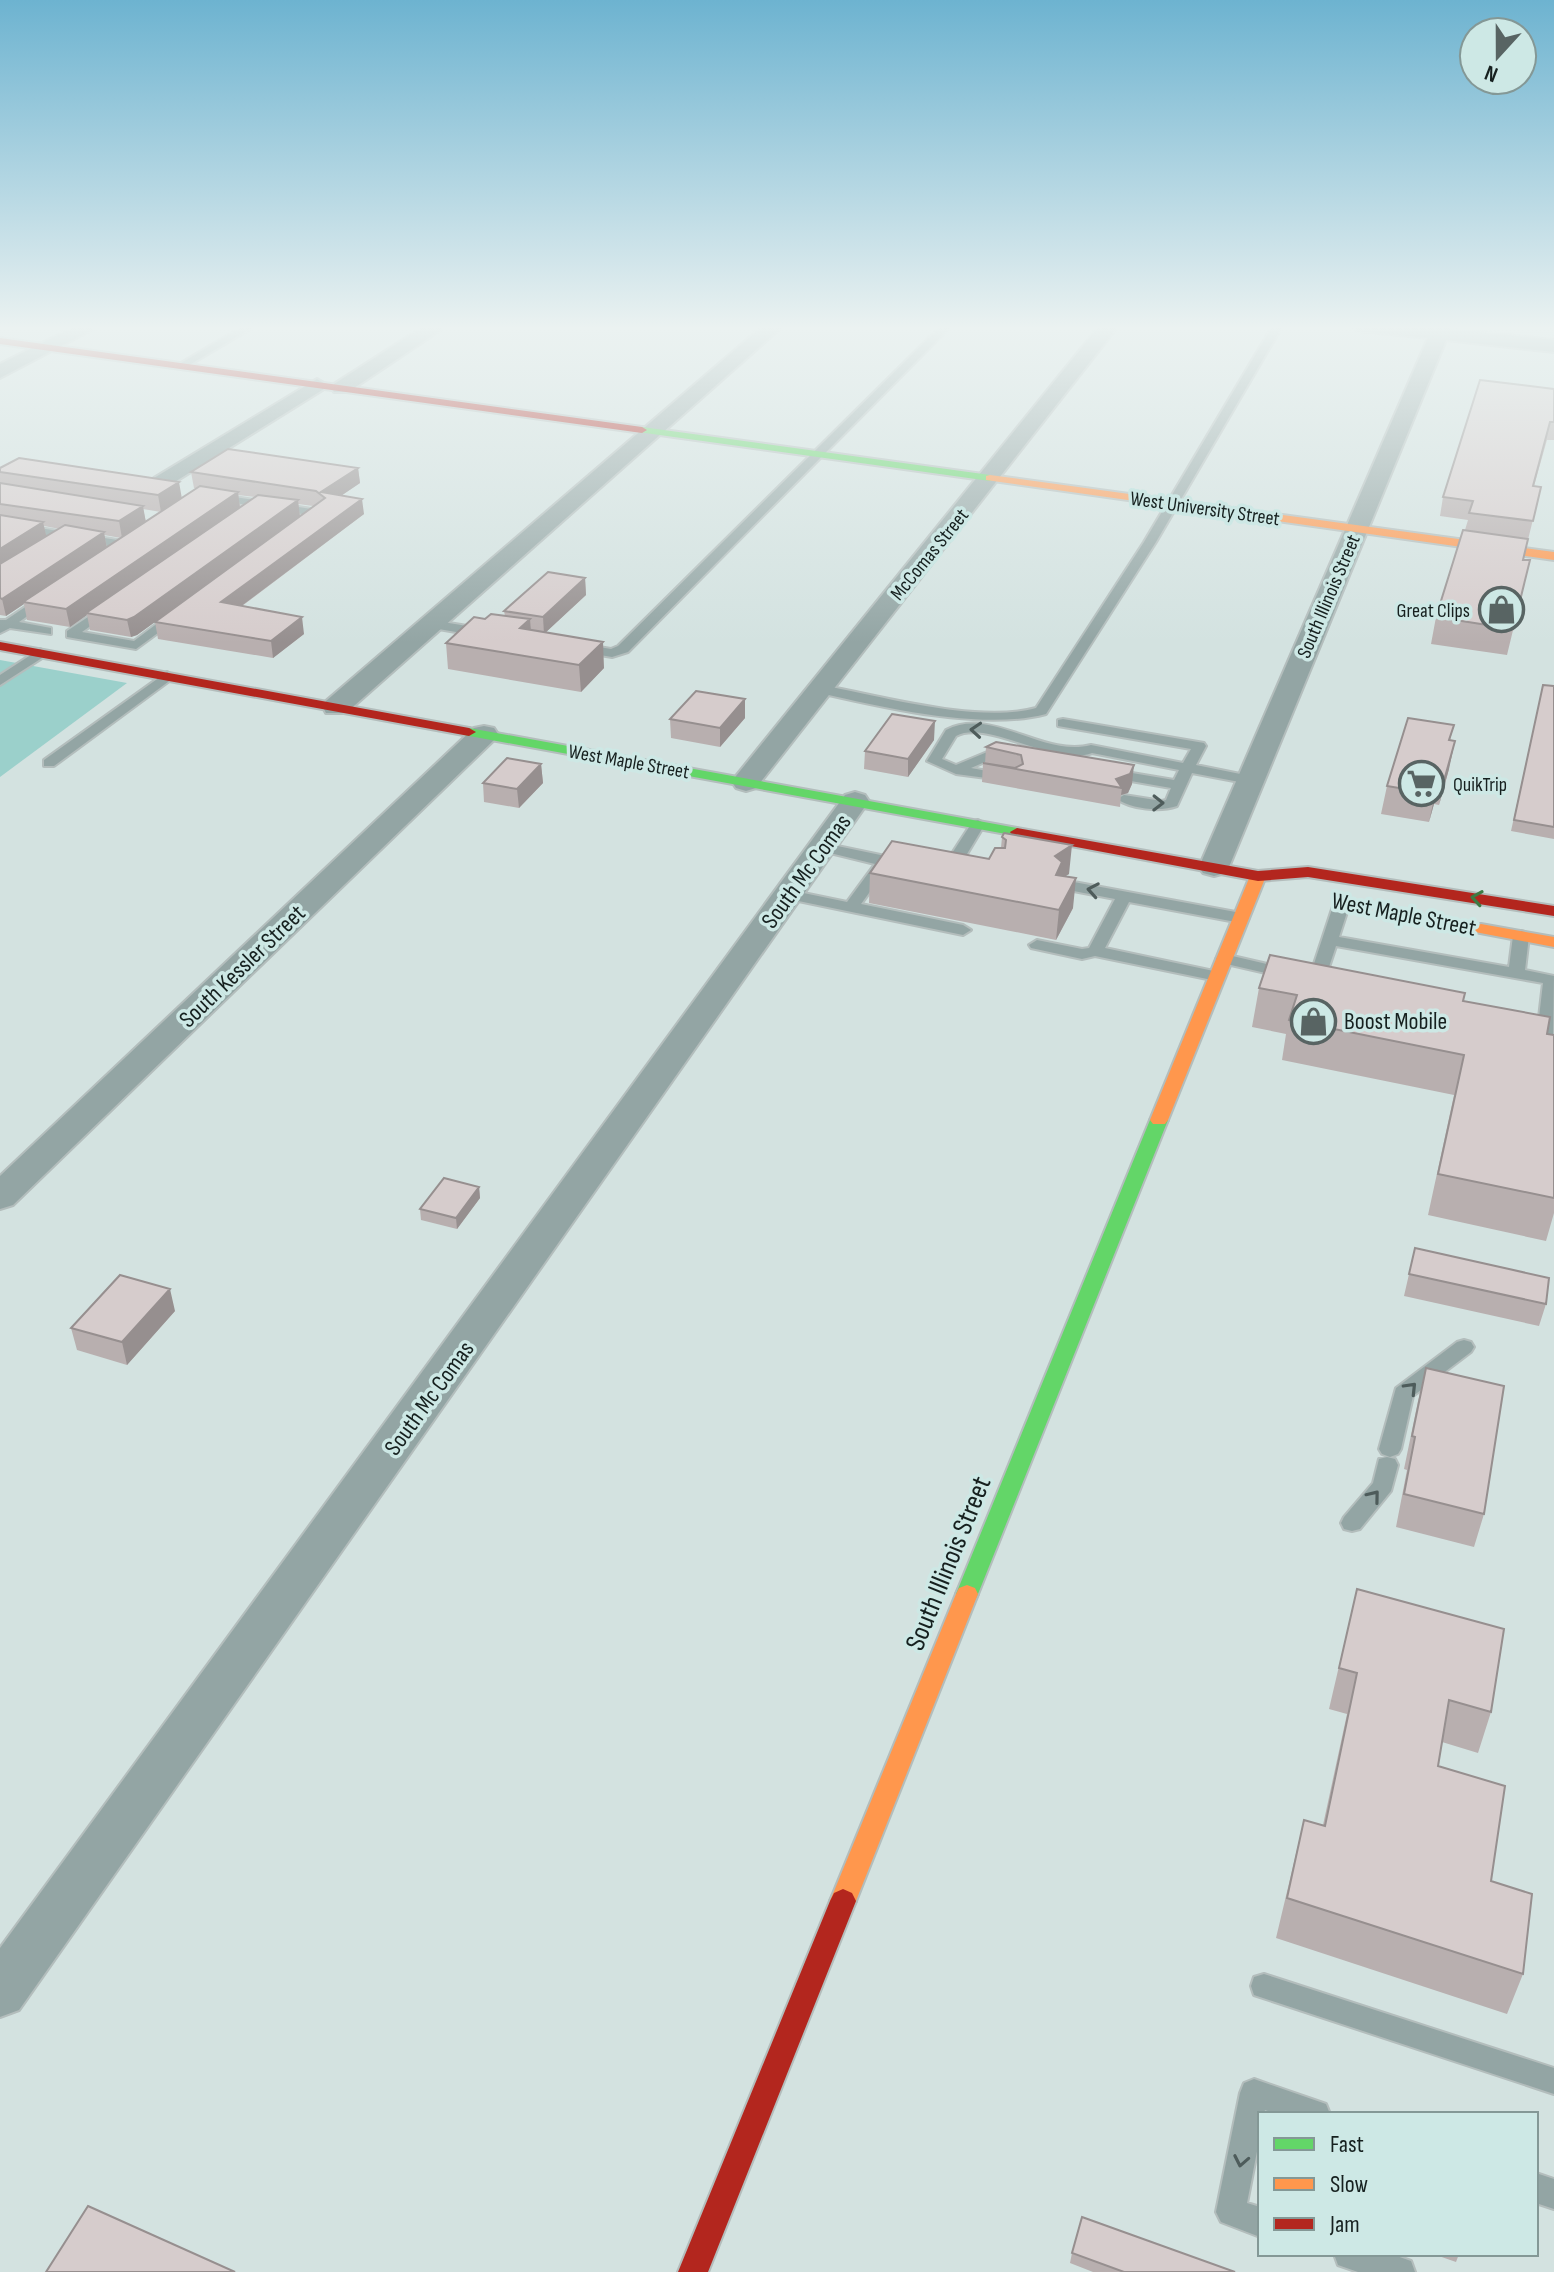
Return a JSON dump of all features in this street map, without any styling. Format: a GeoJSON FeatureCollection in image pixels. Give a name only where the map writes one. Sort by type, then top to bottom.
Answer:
{"type":"FeatureCollection","features":[{"type":"Feature","properties":{"kind":"street"},"geometry":{"type":"LineString","coordinates":[[164,485],[247,431]]}},
{"type":"Feature","properties":{"kind":"street","name":"West University Street"},"geometry":{"type":"LineString","coordinates":[[645,431],[1554,556]]}},
{"type":"Feature","properties":{"kind":"street","name":"McComas Street"},"geometry":{"type":"LineString","coordinates":[[746,782],[1027,431]]}},
{"type":"Feature","properties":{"kind":"street","name":"South Illinois Street"},"geometry":{"type":"LineString","coordinates":[[1214,867],[1398,431]]}},
{"type":"Feature","properties":{"kind":"street"},"geometry":{"type":"LineString","coordinates":[[336,707],[652,432]]}},
{"type":"Feature","properties":{"kind":"street","name":"West Maple Street"},"geometry":{"type":"LineString","coordinates":[[0,646],[1214,867],[1258,876],[1296,894]]}},
{"type":"Feature","properties":{"kind":"street","name":"South Kessler Street"},"geometry":{"type":"LineString","coordinates":[[0,1197],[484,734]]}},
{"type":"Feature","properties":{"kind":"street","name":"South Mc Comas"},"geometry":{"type":"LineString","coordinates":[[0,1992],[855,801]]}},
{"type":"Feature","properties":{"kind":"street","name":"West Maple Street"},"geometry":{"type":"LineString","coordinates":[[1258,876],[1308,872],[1554,911]]}},
{"type":"Feature","properties":{"kind":"street","name":"South Illinois Street"},"geometry":{"type":"LineString","coordinates":[[693,2272],[1258,876]]}},
{"type":"Feature","properties":{"kind":"street","name":"West Maple Street"},"geometry":{"type":"LineString","coordinates":[[1461,925],[1554,942]]}},
{"type":"Feature","properties":{"kind":"lane"},"geometry":{"type":"LineString","coordinates":[[574,647],[612,653],[623,649],[840,431]]}},
{"type":"Feature","properties":{"kind":"lane"},"geometry":{"type":"LineString","coordinates":[[821,689],[992,716],[1033,715],[1048,701],[1216,431]]}},
{"type":"Feature","properties":{"kind":"lane"},"geometry":{"type":"LineString","coordinates":[[200,495],[318,513],[293,531]]}},
{"type":"Feature","properties":{"kind":"lane"},"geometry":{"type":"LineString","coordinates":[[245,513],[258,504]]}},
{"type":"Feature","properties":{"kind":"lane"},"geometry":{"type":"LineString","coordinates":[[3,528],[124,545]]}},
{"type":"Feature","properties":{"kind":"lane"},"geometry":{"type":"LineString","coordinates":[[52,544],[65,536]]}},
{"type":"Feature","properties":{"kind":"lane"},"geometry":{"type":"LineString","coordinates":[[111,554],[137,537]]}},
{"type":"Feature","properties":{"kind":"lane"},"geometry":{"type":"LineString","coordinates":[[3,625],[59,589]]}},
{"type":"Feature","properties":{"kind":"lane"},"geometry":{"type":"LineString","coordinates":[[121,599],[71,634],[136,645],[184,610]]}},
{"type":"Feature","properties":{"kind":"lane"},"geometry":{"type":"LineString","coordinates":[[431,624],[500,635]]}},
{"type":"Feature","properties":{"kind":"lane"},"geometry":{"type":"LineString","coordinates":[[3,625],[47,631]]}},
{"type":"Feature","properties":{"kind":"lane"},"geometry":{"type":"LineString","coordinates":[[0,681],[40,653]]}},
{"type":"Feature","properties":{"kind":"lane"},"geometry":{"type":"LineString","coordinates":[[49,763],[167,676]]}},
{"type":"Feature","properties":{"kind":"lane"},"geometry":{"type":"LineString","coordinates":[[1063,723],[1199,746],[1172,803],[1163,806],[1124,799]]}},
{"type":"Feature","properties":{"kind":"lane"},"geometry":{"type":"LineString","coordinates":[[1014,780],[956,770],[934,761],[950,733],[964,728],[1012,735],[1020,741],[1038,740],[1084,752],[1091,749],[1186,770],[1250,780]]}},
{"type":"Feature","properties":{"kind":"lane"},"geometry":{"type":"LineString","coordinates":[[956,770],[992,754],[1023,759]]}},
{"type":"Feature","properties":{"kind":"lane"},"geometry":{"type":"LineString","coordinates":[[1086,769],[1179,785]]}},
{"type":"Feature","properties":{"kind":"lane"},"geometry":{"type":"LineString","coordinates":[[953,864],[978,824]]}},
{"type":"Feature","properties":{"kind":"lane"},"geometry":{"type":"LineString","coordinates":[[823,847],[882,861],[900,857]]}},
{"type":"Feature","properties":{"kind":"lane"},"geometry":{"type":"LineString","coordinates":[[851,907],[882,861]]}},
{"type":"Feature","properties":{"kind":"lane"},"geometry":{"type":"LineString","coordinates":[[1063,885],[1241,918]]}},
{"type":"Feature","properties":{"kind":"lane"},"geometry":{"type":"LineString","coordinates":[[789,895],[963,930]]}},
{"type":"Feature","properties":{"kind":"lane"},"geometry":{"type":"LineString","coordinates":[[1095,951],[1124,896]]}},
{"type":"Feature","properties":{"kind":"lane"},"geometry":{"type":"LineString","coordinates":[[1317,979],[1342,903]]}},
{"type":"Feature","properties":{"kind":"lane"},"geometry":{"type":"LineString","coordinates":[[1516,974],[1521,936]]}},
{"type":"Feature","properties":{"kind":"lane"},"geometry":{"type":"LineString","coordinates":[[1330,940],[1552,980],[1543,1035]]}},
{"type":"Feature","properties":{"kind":"lane"},"geometry":{"type":"LineString","coordinates":[[1037,945],[1082,954],[1095,951],[1317,979],[1341,985]]}},
{"type":"Feature","properties":{"kind":"lane"},"geometry":{"type":"LineString","coordinates":[[1352,1523],[1383,1485],[1403,1393],[1464,1347]]}},
{"type":"Feature","properties":{"kind":"lane"},"geometry":{"type":"LineString","coordinates":[[1264,1986],[1554,2081]]}},
{"type":"Feature","properties":{"kind":"lane"},"geometry":{"type":"LineString","coordinates":[[1258,2221],[1231,2212],[1254,2093],[1310,2112]]}},
{"type":"Feature","properties":{"kind":"lane"},"geometry":{"type":"LineString","coordinates":[[1355,2256],[1400,2272]]}},
{"type":"Feature","properties":{"kind":"shaded area"},"geometry":{"type":"Polygon","coordinates":[[[0,660],[127,683],[0,777],[0,660]]]}},
{"type":"Feature","properties":{"kind":"building"},"geometry":{"type":"Polygon","coordinates":[[[1464,431],[1548,431],[1533,486],[1541,487],[1533,521],[1469,513],[1473,501],[1443,497],[1464,431]]]}},
{"type":"Feature","properties":{"kind":"building"},"geometry":{"type":"Polygon","coordinates":[[[228,449],[358,468],[321,492],[362,499],[221,602],[302,617],[271,641],[155,622],[325,498],[316,491],[191,472],[228,449]]]}},
{"type":"Feature","properties":{"kind":"building"},"geometry":{"type":"Polygon","coordinates":[[[19,458],[179,482],[158,495],[0,472],[0,468],[19,458]]]}},
{"type":"Feature","properties":{"kind":"building"},"geometry":{"type":"Polygon","coordinates":[[[0,483],[143,506],[119,521],[0,504],[0,483]]]}},
{"type":"Feature","properties":{"kind":"building"},"geometry":{"type":"Polygon","coordinates":[[[200,486],[238,492],[66,609],[23,602],[200,486]]]}},
{"type":"Feature","properties":{"kind":"building"},"geometry":{"type":"Polygon","coordinates":[[[258,495],[298,500],[134,617],[127,620],[86,613],[258,495]]]}},
{"type":"Feature","properties":{"kind":"building"},"geometry":{"type":"Polygon","coordinates":[[[0,515],[43,522],[0,549],[0,515]]]}},
{"type":"Feature","properties":{"kind":"building"},"geometry":{"type":"Polygon","coordinates":[[[65,525],[104,532],[0,598],[0,564],[65,525]]]}},
{"type":"Feature","properties":{"kind":"building"},"geometry":{"type":"Polygon","coordinates":[[[1463,530],[1528,539],[1523,560],[1530,560],[1513,629],[1436,617],[1463,530]]]}},
{"type":"Feature","properties":{"kind":"building"},"geometry":{"type":"Polygon","coordinates":[[[548,572],[585,578],[543,617],[504,611],[548,572]]]}},
{"type":"Feature","properties":{"kind":"building"},"geometry":{"type":"Polygon","coordinates":[[[491,614],[530,619],[520,628],[603,642],[579,665],[446,643],[474,617],[485,619],[491,614]]]}},
{"type":"Feature","properties":{"kind":"building"},"geometry":{"type":"Polygon","coordinates":[[[1543,685],[1554,686],[1554,827],[1514,820],[1543,685]]]}},
{"type":"Feature","properties":{"kind":"building"},"geometry":{"type":"Polygon","coordinates":[[[696,691],[745,699],[720,728],[670,719],[696,691]]]}},
{"type":"Feature","properties":{"kind":"building"},"geometry":{"type":"Polygon","coordinates":[[[892,714],[935,721],[908,759],[865,751],[892,714]]]}},
{"type":"Feature","properties":{"kind":"building"},"geometry":{"type":"Polygon","coordinates":[[[1408,718],[1454,725],[1449,740],[1455,741],[1445,777],[1440,776],[1435,794],[1387,786],[1408,718]]]}},
{"type":"Feature","properties":{"kind":"building"},"geometry":{"type":"Polygon","coordinates":[[[996,742],[1134,765],[1130,774],[1116,779],[1122,788],[983,763],[1015,768],[1023,764],[1021,755],[986,747],[996,742]]]}},
{"type":"Feature","properties":{"kind":"building"},"geometry":{"type":"Polygon","coordinates":[[[507,758],[541,764],[517,789],[483,783],[507,758]]]}},
{"type":"Feature","properties":{"kind":"building"},"geometry":{"type":"Polygon","coordinates":[[[1004,833],[1072,845],[1055,856],[1062,862],[1056,875],[1076,878],[1059,910],[870,873],[892,841],[989,859],[995,848],[1005,848],[1004,833]]]}},
{"type":"Feature","properties":{"kind":"building"},"geometry":{"type":"Polygon","coordinates":[[[1270,955],[1465,993],[1463,1001],[1550,1017],[1547,1034],[1554,1035],[1554,1198],[1438,1174],[1464,1055],[1289,1020],[1297,995],[1259,988],[1270,955]]]}},
{"type":"Feature","properties":{"kind":"building"},"geometry":{"type":"Polygon","coordinates":[[[444,1178],[479,1187],[456,1218],[420,1209],[444,1178]]]}},
{"type":"Feature","properties":{"kind":"building"},"geometry":{"type":"Polygon","coordinates":[[[1415,1248],[1549,1278],[1546,1304],[1409,1274],[1415,1248]]]}},
{"type":"Feature","properties":{"kind":"building"},"geometry":{"type":"Polygon","coordinates":[[[120,1275],[170,1289],[122,1342],[71,1328],[120,1275]]]}},
{"type":"Feature","properties":{"kind":"building"},"geometry":{"type":"Polygon","coordinates":[[[1426,1368],[1504,1386],[1484,1514],[1404,1494],[1426,1368]]]}},
{"type":"Feature","properties":{"kind":"building"},"geometry":{"type":"Polygon","coordinates":[[[1357,1589],[1504,1629],[1491,1712],[1449,1700],[1438,1766],[1505,1786],[1491,1881],[1532,1894],[1523,1974],[1287,1898],[1304,1820],[1325,1826],[1357,1673],[1339,1668],[1357,1589]]]}},
{"type":"Feature","properties":{"kind":"building"},"geometry":{"type":"Polygon","coordinates":[[[88,2206],[235,2272],[46,2272],[88,2206]]]}},
{"type":"Feature","properties":{"kind":"building"},"geometry":{"type":"Polygon","coordinates":[[[1082,2217],[1235,2272],[1124,2272],[1072,2253],[1082,2217]]]}},
{"type":"Feature","properties":{"kind":"traffic: fast"},"geometry":{"type":"LineString","coordinates":[[649,431],[990,478]]}},
{"type":"Feature","properties":{"kind":"traffic: fast"},"geometry":{"type":"LineString","coordinates":[[469,732],[1017,832]]}},
{"type":"Feature","properties":{"kind":"traffic: fast"},"geometry":{"type":"LineString","coordinates":[[967,1594],[1159,1120]]}},
{"type":"Feature","properties":{"kind":"traffic: slow"},"geometry":{"type":"LineString","coordinates":[[990,478],[1554,556]]}},
{"type":"Feature","properties":{"kind":"traffic: slow"},"geometry":{"type":"LineString","coordinates":[[1159,1120],[1258,876]]}},
{"type":"Feature","properties":{"kind":"traffic: slow"},"geometry":{"type":"LineString","coordinates":[[1481,929],[1554,942]]}},
{"type":"Feature","properties":{"kind":"traffic: slow"},"geometry":{"type":"LineString","coordinates":[[843,1901],[967,1594]]}},
{"type":"Feature","properties":{"kind":"traffic: jam"},"geometry":{"type":"LineString","coordinates":[[0,646],[469,732]]}},
{"type":"Feature","properties":{"kind":"traffic: jam"},"geometry":{"type":"LineString","coordinates":[[1017,832],[1258,876],[1308,872],[1554,911]]}},
{"type":"Feature","properties":{"kind":"traffic: jam"},"geometry":{"type":"LineString","coordinates":[[693,2272],[843,1901]]}},
{"type":"Feature","properties":{"kind":"place","name":"Great Clips"},"geometry":{"type":"Point","coordinates":[1501,610]}},
{"type":"Feature","properties":{"kind":"place","name":"QuikTrip"},"geometry":{"type":"Point","coordinates":[1422,784]}},
{"type":"Feature","properties":{"kind":"place","name":"Boost Mobile"},"geometry":{"type":"Point","coordinates":[1313,1021]}}]}
